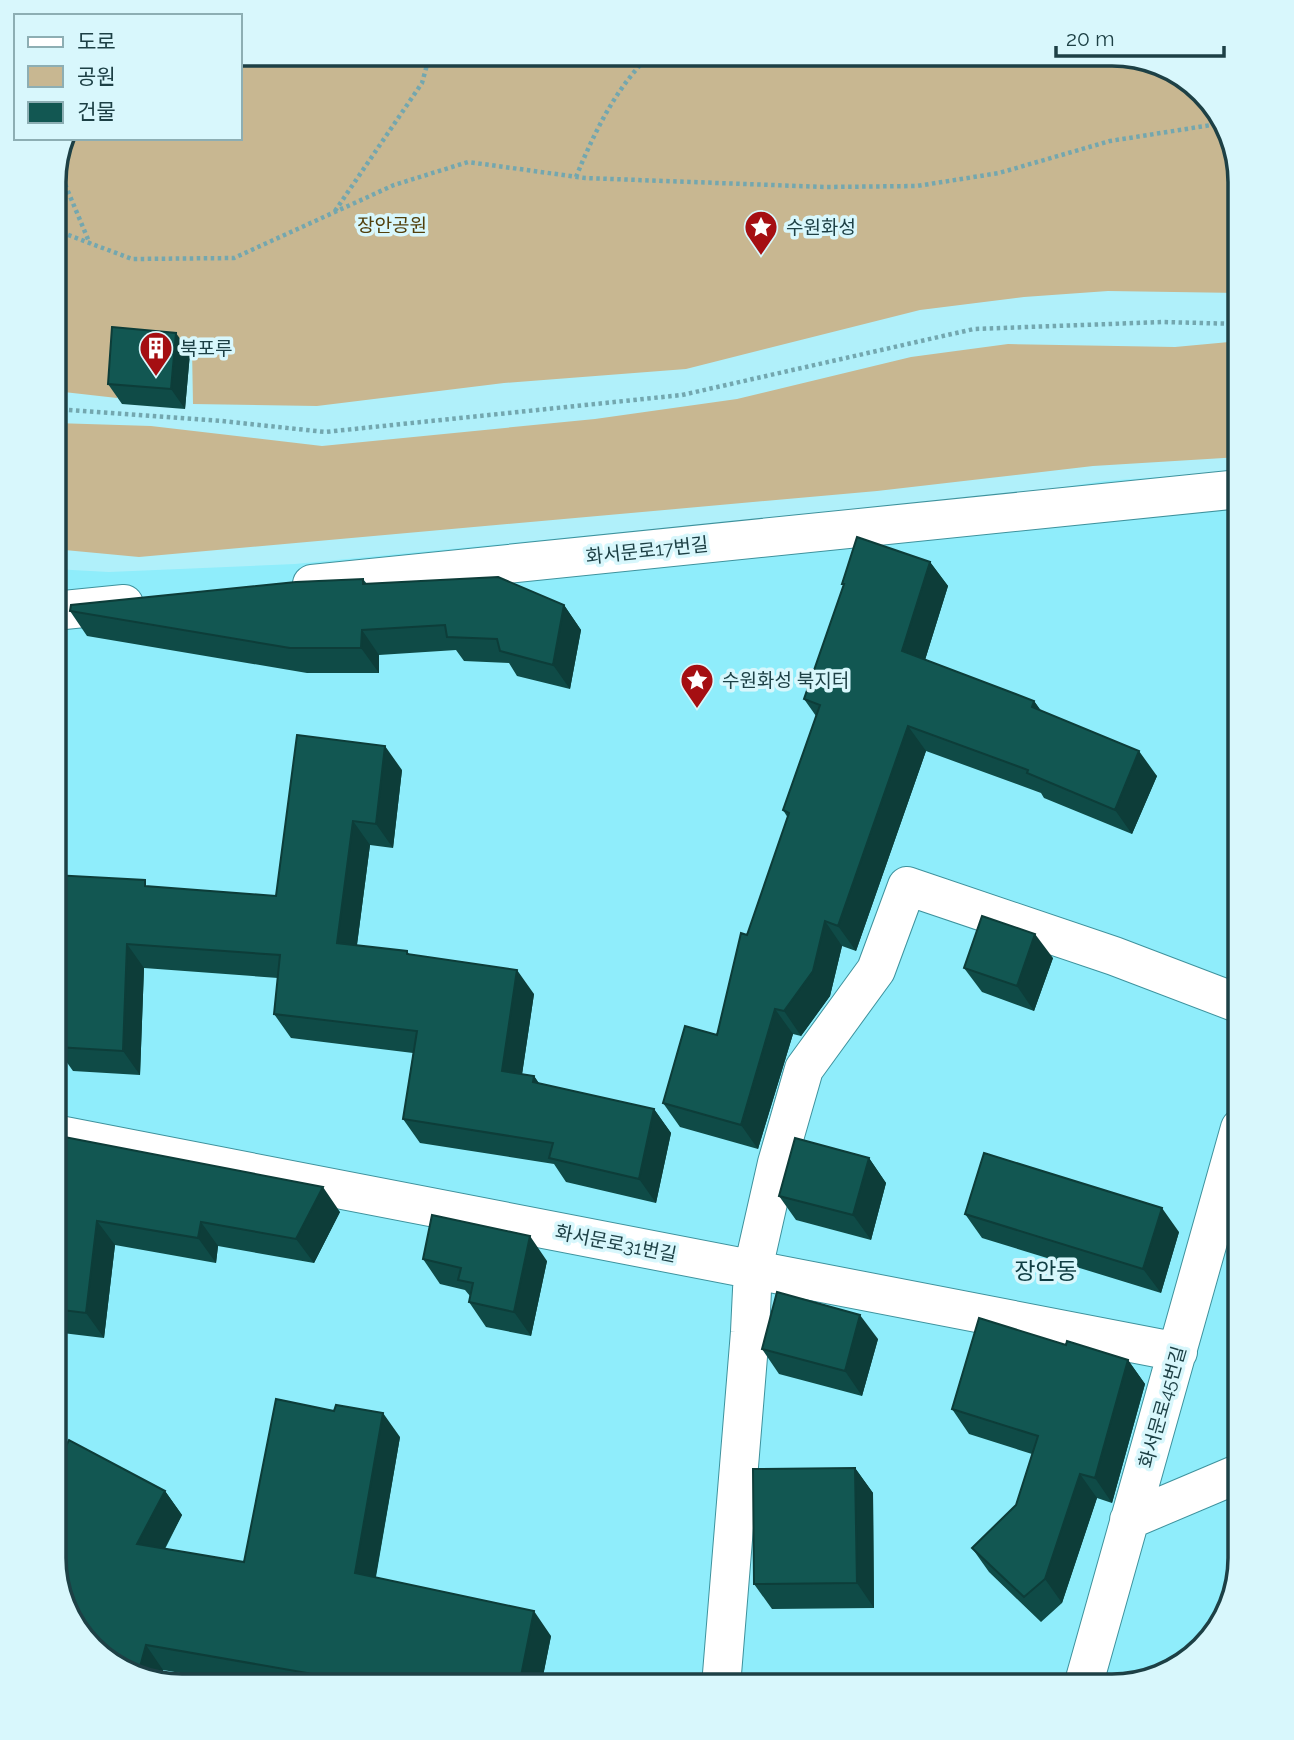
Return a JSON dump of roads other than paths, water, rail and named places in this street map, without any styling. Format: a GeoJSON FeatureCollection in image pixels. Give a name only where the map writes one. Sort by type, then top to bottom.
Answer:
{"type":"FeatureCollection","features":[{"type":"Feature","properties":{"kind":"street","name":"화서문로17번길"},"geometry":{"type":"LineString","coordinates":[[276,588],[1228,490]]}},
{"type":"Feature","properties":{"kind":"street"},"geometry":{"type":"LineString","coordinates":[[67,610],[152,601]]}},
{"type":"Feature","properties":{"kind":"street"},"geometry":{"type":"LineString","coordinates":[[722,1674],[753,1269],[804,1069],[876,970],[907,886],[1114,956],[1228,999]]}},
{"type":"Feature","properties":{"kind":"street","name":"화서문로31번길"},"geometry":{"type":"LineString","coordinates":[[66,1136],[1178,1352]]}},
{"type":"Feature","properties":{"kind":"street","name":"화서문로45번길"},"geometry":{"type":"LineString","coordinates":[[1086,1674],[1228,1171]]}},
{"type":"Feature","properties":{"kind":"street"},"geometry":{"type":"LineString","coordinates":[[1129,1520],[1228,1478]]}},
{"type":"Feature","properties":{"kind":"place","name":"수원화성"},"geometry":{"type":"Point","coordinates":[761,257]}},
{"type":"Feature","properties":{"kind":"place","name":"북포루"},"geometry":{"type":"Point","coordinates":[156,378]}},
{"type":"Feature","properties":{"kind":"place","name":"수원화성 북지터"},"geometry":{"type":"Point","coordinates":[697,710]}},
{"type":"Feature","properties":{"kind":"district","name":"장안동"},"geometry":{"type":"Point","coordinates":[1046,1271]}},
{"type":"Feature","properties":{"kind":"park label","name":"장안공원"},"geometry":{"type":"Point","coordinates":[392,225]}}]}
